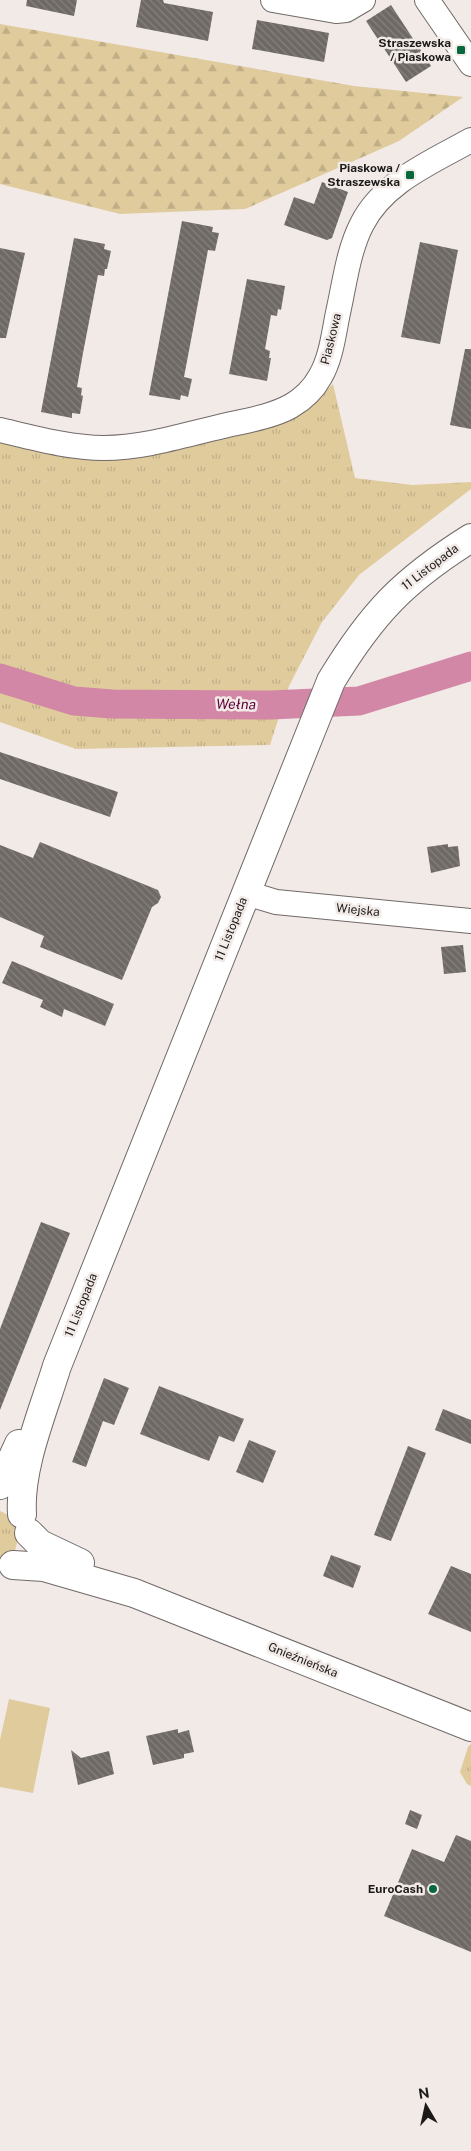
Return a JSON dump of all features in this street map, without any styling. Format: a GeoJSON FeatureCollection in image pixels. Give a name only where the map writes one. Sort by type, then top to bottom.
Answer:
{"type":"FeatureCollection","features":[{"type":"Feature","properties":{"kind":"main road","name":"11 Listopada"},"geometry":{"type":"LineString","coordinates":[[7,1568],[25,1551],[17,1516],[24,1471],[57,1366],[308,733],[331,680],[368,624],[386,602],[410,580],[471,538]]}},
{"type":"Feature","properties":{"kind":"main road","name":"11 Listopada"},"geometry":{"type":"LineString","coordinates":[[0,1485],[31,1415],[57,1366]]}},
{"type":"Feature","properties":{"kind":"main road","name":"Gnieźnieńska"},"geometry":{"type":"LineString","coordinates":[[17,1516],[40,1544],[134,1593]]}},
{"type":"Feature","properties":{"kind":"main road","name":"Gnieźnieńska"},"geometry":{"type":"LineString","coordinates":[[7,1568],[44,1567],[134,1593],[471,1727]]}},
{"type":"Feature","properties":{"kind":"street"},"geometry":{"type":"LineString","coordinates":[[273,0],[336,11],[346,10],[362,0]]}},
{"type":"Feature","properties":{"kind":"street"},"geometry":{"type":"LineString","coordinates":[[427,0],[471,64]]}},
{"type":"Feature","properties":{"kind":"street","name":"Piaskowa"},"geometry":{"type":"LineString","coordinates":[[0,430],[86,446],[120,447],[152,443],[273,414],[291,406],[311,389],[321,376],[328,356],[354,245],[370,211],[393,187],[405,178],[471,140]]}},
{"type":"Feature","properties":{"kind":"street","name":"Wiejska"},"geometry":{"type":"LineString","coordinates":[[246,893],[276,902],[471,920]]}},
{"type":"Feature","properties":{"kind":"green space"},"geometry":{"type":"Polygon","coordinates":[[[0,24],[354,86],[463,97],[399,141],[245,209],[120,214],[0,184],[0,24]]]}},
{"type":"Feature","properties":{"kind":"green space"},"geometry":{"type":"Polygon","coordinates":[[[333,384],[355,478],[412,485],[471,482],[471,489],[359,575],[322,622],[289,686],[270,745],[76,749],[0,722],[0,436],[91,455],[296,416],[333,384]]]}},
{"type":"Feature","properties":{"kind":"green space"},"geometry":{"type":"Polygon","coordinates":[[[0,1511],[14,1522],[18,1538],[15,1550],[0,1562],[0,1511]]]}},
{"type":"Feature","properties":{"kind":"green space"},"geometry":{"type":"Polygon","coordinates":[[[9,1699],[50,1708],[33,1793],[0,1787],[0,1740],[9,1699]]]}},
{"type":"Feature","properties":{"kind":"green space"},"geometry":{"type":"Polygon","coordinates":[[[471,1744],[471,1786],[467,1784],[460,1772],[468,1747],[471,1744]]]}},
{"type":"Feature","properties":{"kind":"building"},"geometry":{"type":"Polygon","coordinates":[[[27,0],[77,0],[74,16],[26,6],[27,0]]]}},
{"type":"Feature","properties":{"kind":"building"},"geometry":{"type":"Polygon","coordinates":[[[141,0],[163,0],[164,3],[213,12],[208,41],[136,27],[141,0]]]}},
{"type":"Feature","properties":{"kind":"building"},"geometry":{"type":"Polygon","coordinates":[[[391,5],[431,66],[406,82],[366,21],[391,5]]]}},
{"type":"Feature","properties":{"kind":"building"},"geometry":{"type":"Polygon","coordinates":[[[257,20],[329,33],[324,62],[252,49],[257,20]]]}},
{"type":"Feature","properties":{"kind":"building"},"geometry":{"type":"Polygon","coordinates":[[[322,182],[348,192],[332,238],[327,240],[284,225],[294,197],[314,204],[322,182]]]}},
{"type":"Feature","properties":{"kind":"building"},"geometry":{"type":"Polygon","coordinates":[[[182,221],[213,227],[212,232],[219,233],[215,251],[208,250],[184,377],[192,379],[188,397],[181,395],[180,400],[149,395],[182,221]]]}},
{"type":"Feature","properties":{"kind":"building"},"geometry":{"type":"Polygon","coordinates":[[[74,238],[105,244],[104,249],[111,251],[104,276],[98,275],[77,387],[82,388],[81,395],[83,396],[80,414],[72,413],[72,418],[41,412],[74,238]]]}},
{"type":"Feature","properties":{"kind":"building"},"geometry":{"type":"Polygon","coordinates":[[[420,242],[458,250],[440,344],[401,337],[420,242]]]}},
{"type":"Feature","properties":{"kind":"building"},"geometry":{"type":"Polygon","coordinates":[[[0,248],[25,253],[6,338],[0,338],[0,248]]]}},
{"type":"Feature","properties":{"kind":"building"},"geometry":{"type":"Polygon","coordinates":[[[247,279],[285,286],[281,310],[278,309],[277,316],[271,315],[265,349],[270,351],[269,358],[271,358],[267,381],[229,374],[247,279]]]}},
{"type":"Feature","properties":{"kind":"building"},"geometry":{"type":"Polygon","coordinates":[[[465,349],[471,349],[471,429],[450,425],[465,349]]]}},
{"type":"Feature","properties":{"kind":"building"},"geometry":{"type":"Polygon","coordinates":[[[0,752],[118,792],[110,817],[0,779],[0,752]]]}},
{"type":"Feature","properties":{"kind":"building"},"geometry":{"type":"Polygon","coordinates":[[[40,842],[158,890],[161,897],[158,903],[152,907],[122,980],[40,947],[44,936],[0,917],[0,845],[33,858],[40,842]]]}},
{"type":"Feature","properties":{"kind":"building"},"geometry":{"type":"Polygon","coordinates":[[[448,844],[448,847],[458,846],[460,866],[431,873],[427,847],[448,844]]]}},
{"type":"Feature","properties":{"kind":"building"},"geometry":{"type":"Polygon","coordinates":[[[463,945],[466,972],[444,974],[441,947],[463,945]]]}},
{"type":"Feature","properties":{"kind":"building"},"geometry":{"type":"Polygon","coordinates":[[[12,961],[114,1004],[105,1026],[64,1009],[62,1017],[40,1007],[43,1000],[2,983],[12,961]]]}},
{"type":"Feature","properties":{"kind":"building"},"geometry":{"type":"Polygon","coordinates":[[[41,1222],[70,1233],[0,1410],[0,1329],[41,1222]]]}},
{"type":"Feature","properties":{"kind":"building"},"geometry":{"type":"Polygon","coordinates":[[[104,1378],[129,1388],[114,1425],[103,1421],[86,1467],[72,1462],[104,1378]]]}},
{"type":"Feature","properties":{"kind":"building"},"geometry":{"type":"Polygon","coordinates":[[[159,1386],[244,1419],[234,1442],[219,1436],[209,1461],[140,1434],[159,1386]]]}},
{"type":"Feature","properties":{"kind":"building"},"geometry":{"type":"Polygon","coordinates":[[[443,1409],[471,1420],[471,1444],[435,1430],[443,1409]]]}},
{"type":"Feature","properties":{"kind":"building"},"geometry":{"type":"Polygon","coordinates":[[[249,1440],[276,1451],[263,1483],[236,1472],[249,1440]]]}},
{"type":"Feature","properties":{"kind":"building"},"geometry":{"type":"Polygon","coordinates":[[[408,1446],[426,1453],[391,1541],[374,1535],[408,1446]]]}},
{"type":"Feature","properties":{"kind":"building"},"geometry":{"type":"Polygon","coordinates":[[[331,1555],[361,1566],[353,1588],[323,1576],[331,1555]]]}},
{"type":"Feature","properties":{"kind":"building"},"geometry":{"type":"Polygon","coordinates":[[[451,1566],[471,1574],[471,1632],[428,1614],[451,1566]]]}},
{"type":"Feature","properties":{"kind":"building"},"geometry":{"type":"Polygon","coordinates":[[[178,1729],[178,1733],[189,1730],[194,1752],[184,1754],[184,1758],[153,1765],[146,1736],[178,1729]]]}},
{"type":"Feature","properties":{"kind":"building"},"geometry":{"type":"Polygon","coordinates":[[[71,1750],[81,1758],[109,1751],[114,1774],[78,1785],[71,1750]]]}},
{"type":"Feature","properties":{"kind":"building"},"geometry":{"type":"Polygon","coordinates":[[[410,1810],[422,1815],[417,1829],[405,1824],[410,1810]]]}},
{"type":"Feature","properties":{"kind":"building","name":"EuroCash"},"geometry":{"type":"Polygon","coordinates":[[[456,1835],[471,1841],[471,1952],[384,1916],[412,1849],[444,1862],[456,1835]]]}},
{"type":"Feature","properties":{"kind":"waterway","name":"Wełna"},"geometry":{"type":"LineString","coordinates":[[0,678],[74,701],[112,704],[271,705],[359,701],[471,666]]}},
{"type":"Feature","properties":{"kind":"place","name":"Straszewska / Piaskowa"},"geometry":{"type":"Point","coordinates":[461,50]}},
{"type":"Feature","properties":{"kind":"place","name":"Piaskowa / Straszewska"},"geometry":{"type":"Point","coordinates":[410,175]}},
{"type":"Feature","properties":{"kind":"place","name":"EuroCash"},"geometry":{"type":"Point","coordinates":[433,1889]}}]}
